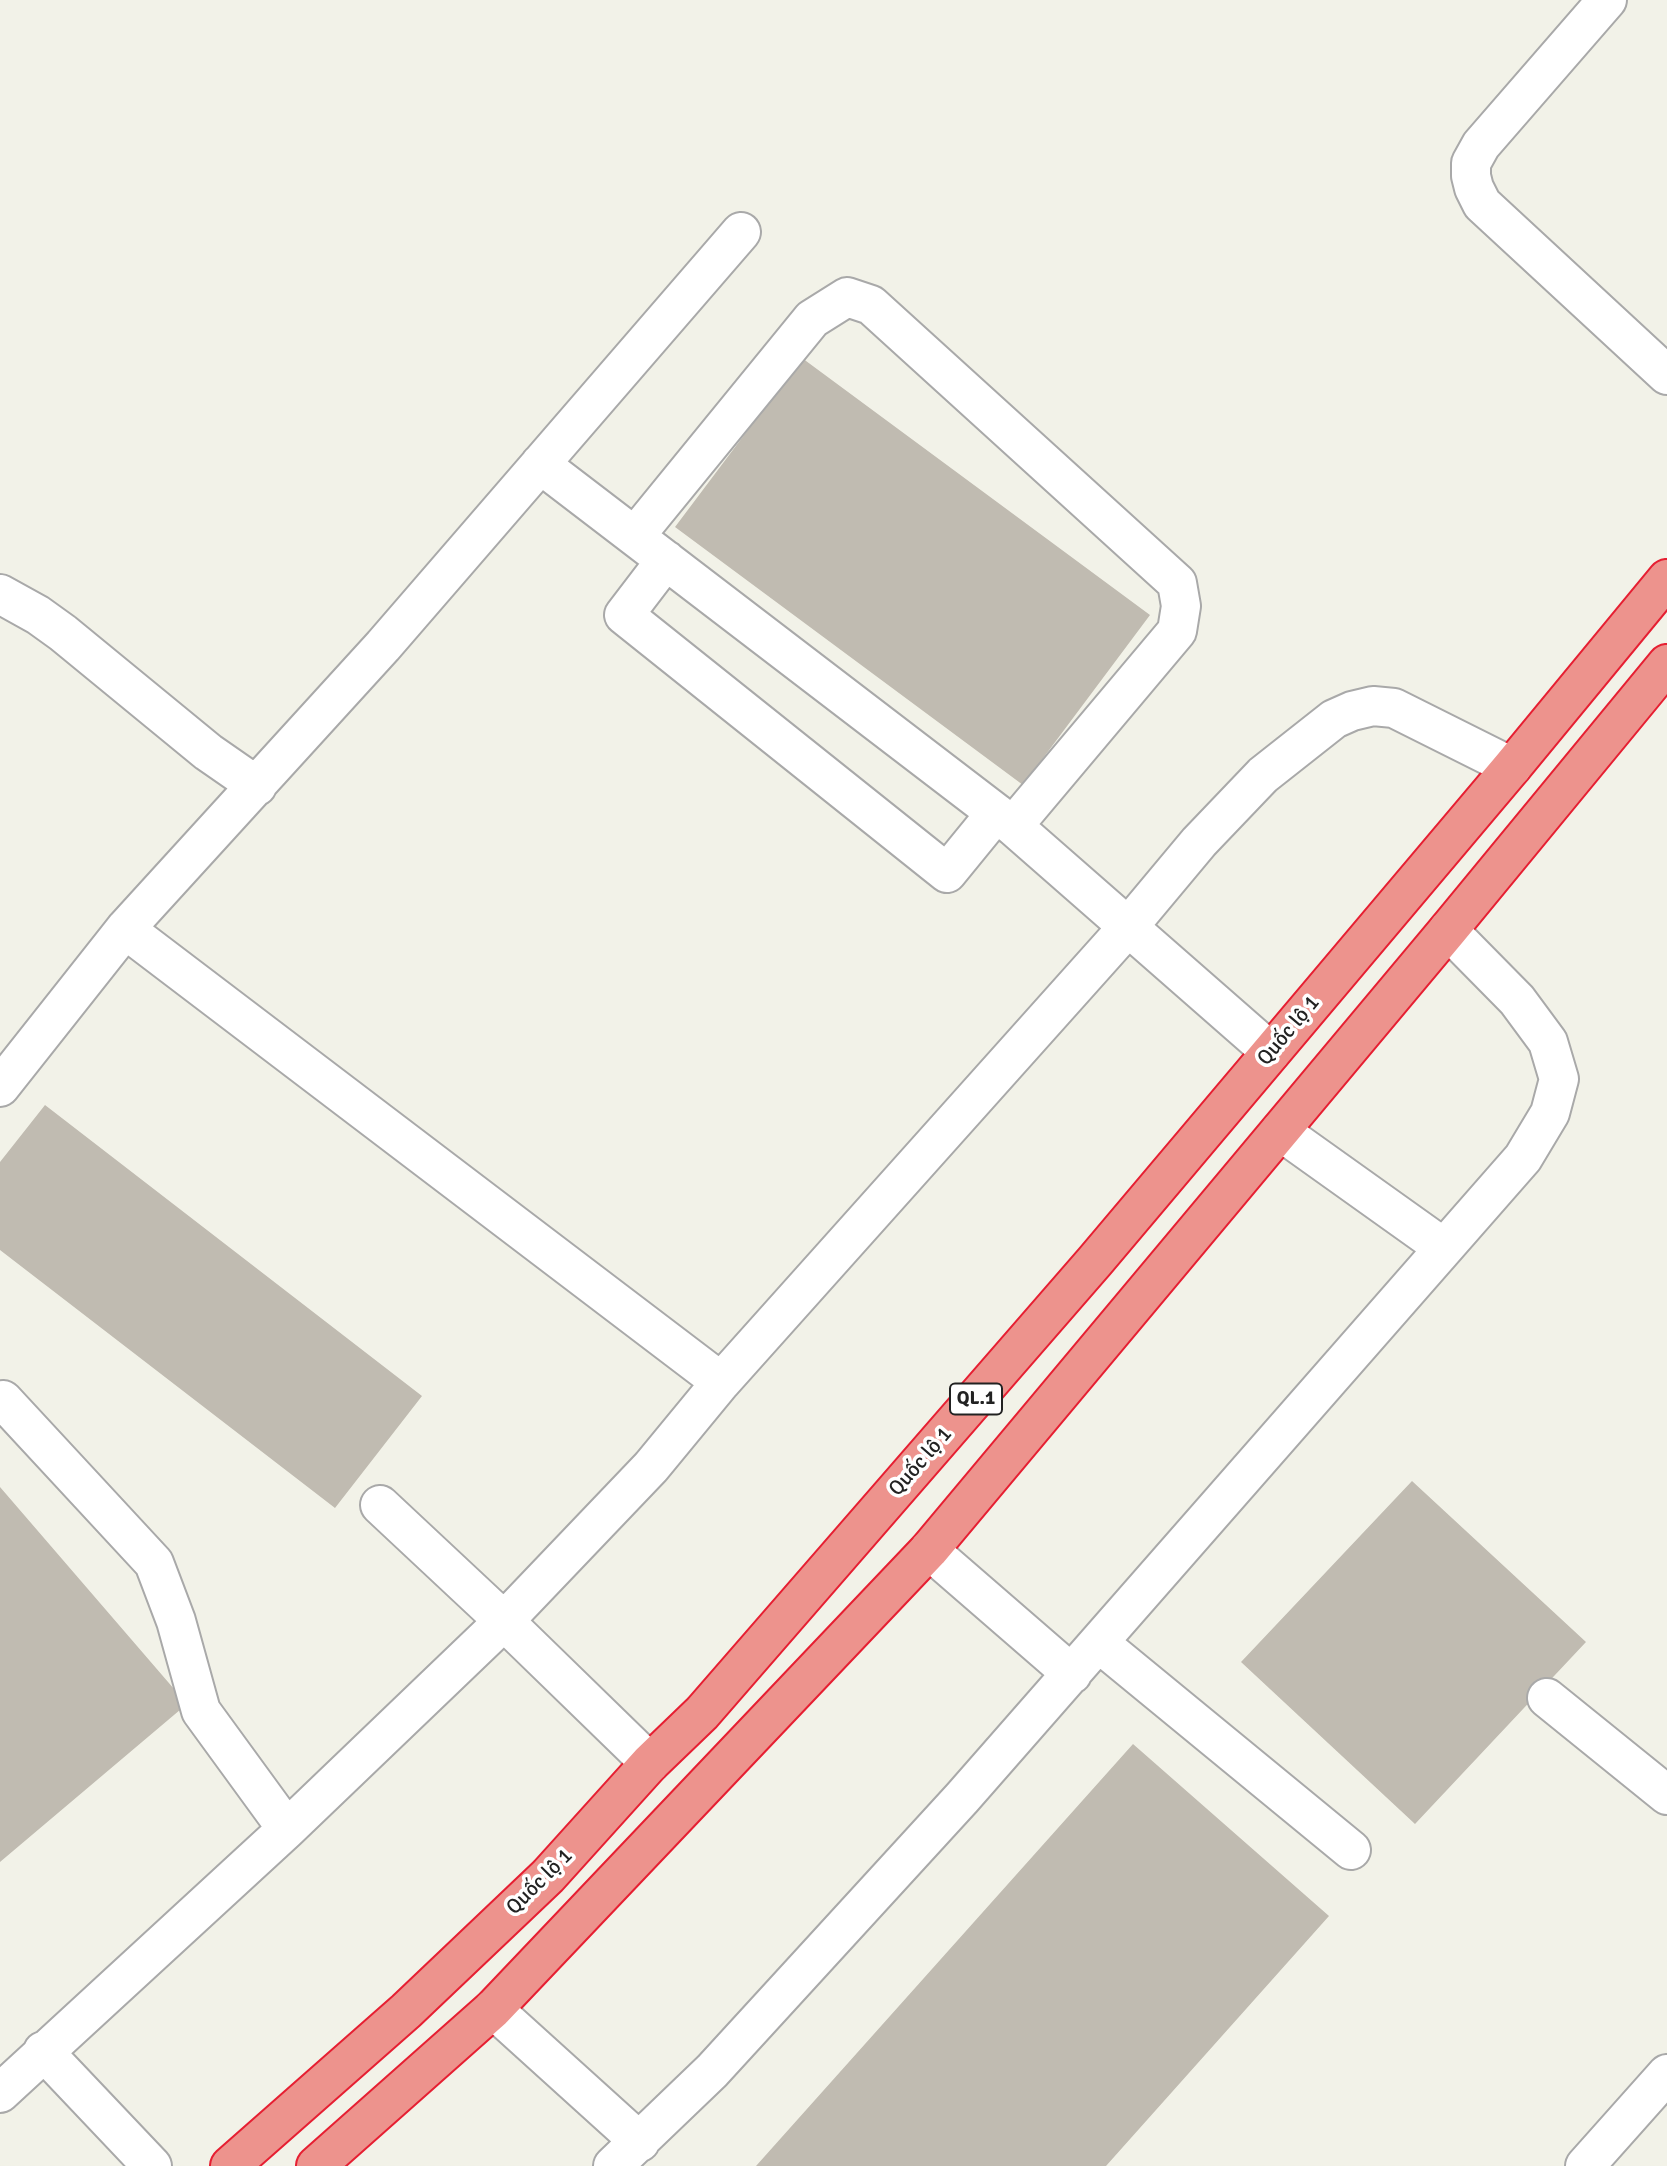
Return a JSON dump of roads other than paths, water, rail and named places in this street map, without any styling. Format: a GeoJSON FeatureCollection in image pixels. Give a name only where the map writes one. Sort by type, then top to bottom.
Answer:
{"type":"FeatureCollection","features":[{"type":"Feature","properties":{"kind":"highway","name":"Quốc lộ 1"},"geometry":{"type":"LineString","coordinates":[[230,2166],[407,2011],[548,1877],[650,1763],[702,1713],[1095,1261],[1667,579]]}},
{"type":"Feature","properties":{"kind":"highway","name":"QL.1"},"geometry":{"type":"LineString","coordinates":[[316,2166],[493,2008],[929,1550],[1667,664]]}},
{"type":"Feature","properties":{"kind":"street"},"geometry":{"type":"LineString","coordinates":[[1607,0],[1481,145],[1471,163],[1471,176],[1482,204],[1667,375]]}},
{"type":"Feature","properties":{"kind":"street"},"geometry":{"type":"LineString","coordinates":[[0,1087],[125,929],[383,646],[741,232]]}},
{"type":"Feature","properties":{"kind":"street"},"geometry":{"type":"LineString","coordinates":[[635,537],[812,319],[847,297],[871,305],[1177,583],[1181,606],[1177,631],[1005,820],[947,873],[624,615],[666,560]]}},
{"type":"Feature","properties":{"kind":"street"},"geometry":{"type":"LineString","coordinates":[[541,464],[1005,820],[1271,1052]]}},
{"type":"Feature","properties":{"kind":"street"},"geometry":{"type":"LineString","coordinates":[[0,594],[38,615],[208,752],[257,786]]}},
{"type":"Feature","properties":{"kind":"street"},"geometry":{"type":"LineString","coordinates":[[5,2078],[43,2051],[287,1829],[504,1621],[651,1467],[722,1382],[1128,926],[1199,842],[1263,775],[1334,719],[1352,710],[1373,706],[1394,708],[1512,767]]}},
{"type":"Feature","properties":{"kind":"street"},"geometry":{"type":"LineString","coordinates":[[125,929],[722,1382]]}},
{"type":"Feature","properties":{"kind":"street"},"geometry":{"type":"LineString","coordinates":[[493,2008],[626,2154],[712,2071],[1072,1674],[1523,1158],[1550,1113],[1559,1079],[1548,1042],[1517,1000],[1448,930]]}},
{"type":"Feature","properties":{"kind":"street"},"geometry":{"type":"LineString","coordinates":[[1280,1131],[1444,1248]]}},
{"type":"Feature","properties":{"kind":"street"},"geometry":{"type":"LineString","coordinates":[[3,1400],[154,1563],[176,1621],[201,1711],[287,1829]]}},
{"type":"Feature","properties":{"kind":"street"},"geometry":{"type":"LineString","coordinates":[[380,1505],[650,1763]]}},
{"type":"Feature","properties":{"kind":"street"},"geometry":{"type":"LineString","coordinates":[[929,1550],[1072,1674]]}},
{"type":"Feature","properties":{"kind":"street"},"geometry":{"type":"LineString","coordinates":[[1099,1643],[1351,1850]]}},
{"type":"Feature","properties":{"kind":"street"},"geometry":{"type":"LineString","coordinates":[[1547,1698],[1667,1795]]}},
{"type":"Feature","properties":{"kind":"street"},"geometry":{"type":"LineString","coordinates":[[43,2051],[152,2166]]}},
{"type":"Feature","properties":{"kind":"street"},"geometry":{"type":"LineString","coordinates":[[1585,2166],[1667,2074]]}}]}
